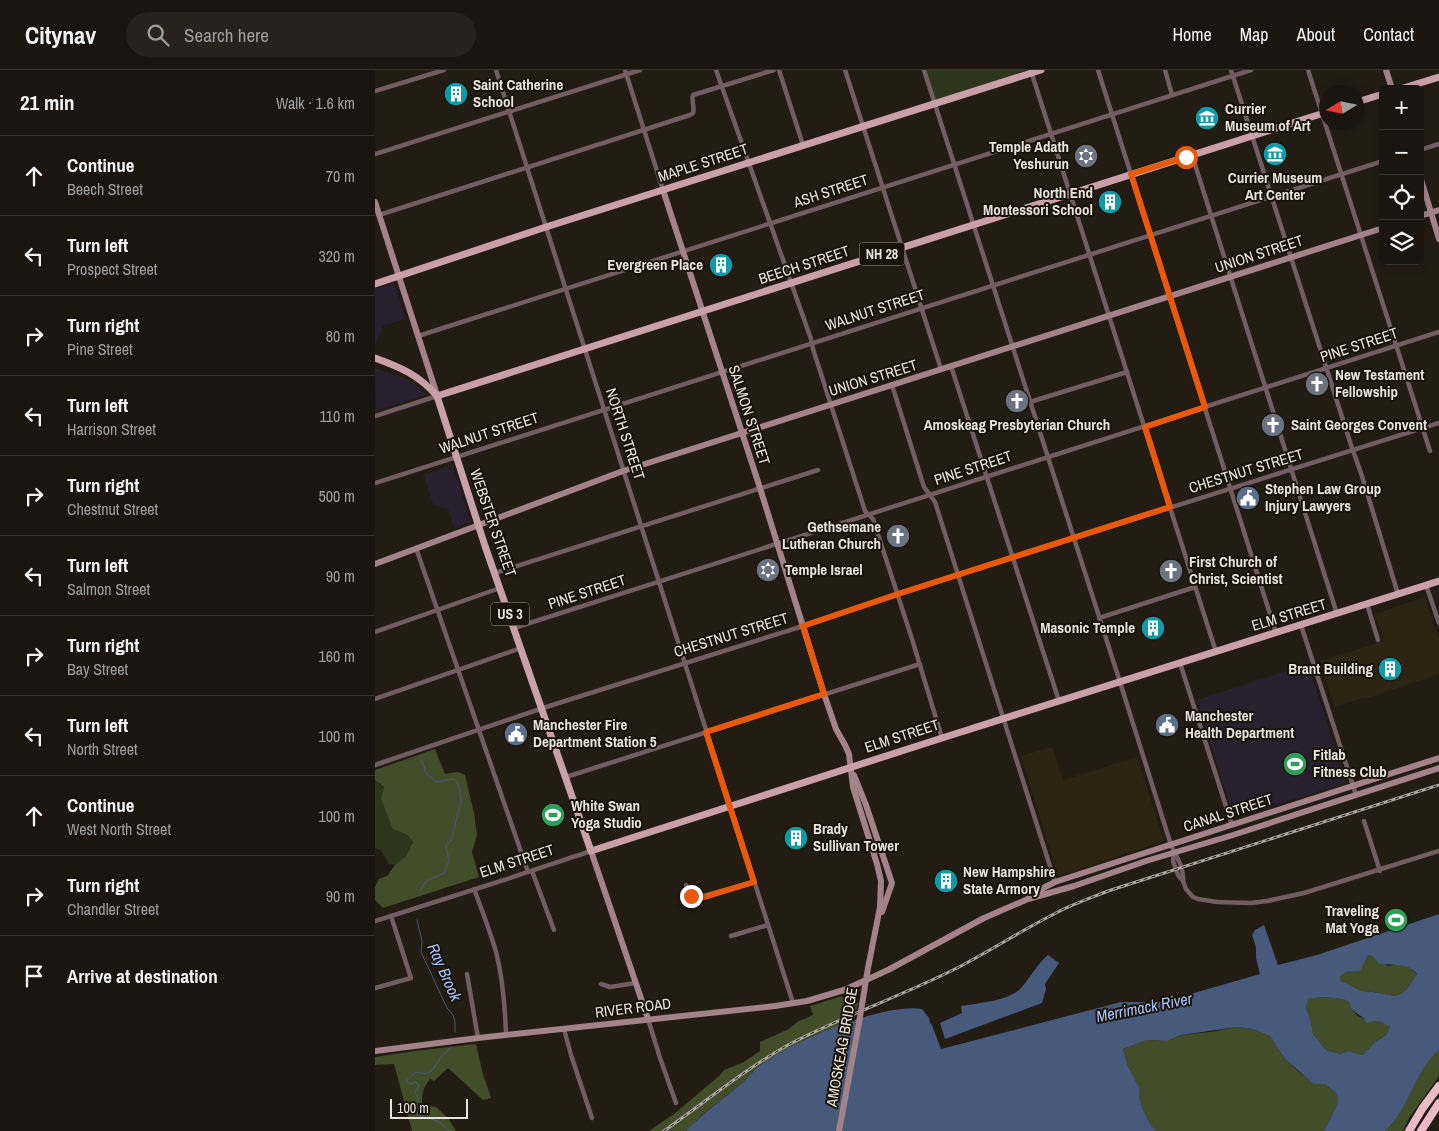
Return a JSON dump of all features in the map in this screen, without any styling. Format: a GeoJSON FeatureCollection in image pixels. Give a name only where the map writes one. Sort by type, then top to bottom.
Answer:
{"type":"FeatureCollection","features":[{"type":"Feature","properties":{"kind":"highway"},"geometry":{"type":"LineString","coordinates":[[1409,1131],[1439,1086]]}},
{"type":"Feature","properties":{"kind":"highway"},"geometry":{"type":"LineString","coordinates":[[1421,1131],[1439,1103]]}},
{"type":"Feature","properties":{"kind":"main road","name":"MAPLE STREET"},"geometry":{"type":"LineString","coordinates":[[375,284],[546,227],[935,104],[1031,71],[1041,70]]}},
{"type":"Feature","properties":{"kind":"main road"},"geometry":{"type":"LineString","coordinates":[[1412,85],[1439,76]]}},
{"type":"Feature","properties":{"kind":"main road"},"geometry":{"type":"LineString","coordinates":[[1364,100],[1379,95]]}},
{"type":"Feature","properties":{"kind":"main road","name":"BEECH STREET"},"geometry":{"type":"LineString","coordinates":[[437,396],[1319,114]]}},
{"type":"Feature","properties":{"kind":"main road","name":"US 3"},"geometry":{"type":"LineString","coordinates":[[375,358],[406,370],[418,377],[437,396]]}},
{"type":"Feature","properties":{"kind":"main road","name":"WEBSTER STREET"},"geometry":{"type":"LineString","coordinates":[[437,396],[478,525],[591,851]]}},
{"type":"Feature","properties":{"kind":"main road","name":"ELM STREET"},"geometry":{"type":"LineString","coordinates":[[591,851],[1439,581]]}},
{"type":"Feature","properties":{"kind":"street"},"geometry":{"type":"LineString","coordinates":[[375,91],[434,71],[444,70]]}},
{"type":"Feature","properties":{"kind":"street","name":"NORTH STREET"},"geometry":{"type":"LineString","coordinates":[[496,70],[793,1003]]}},
{"type":"Feature","properties":{"kind":"street"},"geometry":{"type":"LineString","coordinates":[[375,154],[509,112],[626,72],[640,70]]}},
{"type":"Feature","properties":{"kind":"street"},"geometry":{"type":"LineString","coordinates":[[716,70],[792,283],[865,511],[873,521],[898,594],[942,738]]}},
{"type":"Feature","properties":{"kind":"street"},"geometry":{"type":"LineString","coordinates":[[378,218],[690,115],[694,110],[693,95],[774,70]]}},
{"type":"Feature","properties":{"kind":"street"},"geometry":{"type":"LineString","coordinates":[[779,70],[803,145]]}},
{"type":"Feature","properties":{"kind":"street"},"geometry":{"type":"LineString","coordinates":[[845,70],[941,370]]}},
{"type":"Feature","properties":{"kind":"street"},"geometry":{"type":"LineString","coordinates":[[924,70],[1171,844],[1184,873],[1183,881],[1186,889],[1198,899],[1217,902],[1251,903],[1267,901],[1304,893],[1380,871],[1439,851]]}},
{"type":"Feature","properties":{"kind":"street"},"geometry":{"type":"LineString","coordinates":[[1098,70],[1277,633]]}},
{"type":"Feature","properties":{"kind":"street"},"geometry":{"type":"LineString","coordinates":[[1165,70],[1172,94]]}},
{"type":"Feature","properties":{"kind":"street"},"geometry":{"type":"LineString","coordinates":[[1231,70],[1398,594]]}},
{"type":"Feature","properties":{"kind":"street","name":"ASH STREET"},"geometry":{"type":"LineString","coordinates":[[418,336],[1251,70]]}},
{"type":"Feature","properties":{"kind":"street"},"geometry":{"type":"LineString","coordinates":[[1308,70],[1319,99]]}},
{"type":"Feature","properties":{"kind":"street"},"geometry":{"type":"LineString","coordinates":[[1386,70],[1391,85]]}},
{"type":"Feature","properties":{"kind":"street"},"geometry":{"type":"LineString","coordinates":[[1031,71],[1216,652]]}},
{"type":"Feature","properties":{"kind":"street","name":"SALMON STREET"},"geometry":{"type":"LineString","coordinates":[[626,72],[824,694],[836,728],[847,750],[851,767]]}},
{"type":"Feature","properties":{"kind":"street"},"geometry":{"type":"LineString","coordinates":[[1329,130],[1430,451]]}},
{"type":"Feature","properties":{"kind":"street"},"geometry":{"type":"LineString","coordinates":[[1424,149],[1439,144]]}},
{"type":"Feature","properties":{"kind":"street"},"geometry":{"type":"LineString","coordinates":[[1191,155],[1337,614]]}},
{"type":"Feature","properties":{"kind":"street","name":"WALNUT STREET"},"geometry":{"type":"LineString","coordinates":[[375,483],[1379,162]]}},
{"type":"Feature","properties":{"kind":"street"},"geometry":{"type":"LineString","coordinates":[[1424,189],[1439,239]]}},
{"type":"Feature","properties":{"kind":"street","name":"WEBSTER STREET"},"geometry":{"type":"LineString","coordinates":[[375,202],[378,218],[437,396]]}},
{"type":"Feature","properties":{"kind":"street"},"geometry":{"type":"LineString","coordinates":[[1424,215],[1439,210]]}},
{"type":"Feature","properties":{"kind":"street","name":"UNION STREET"},"geometry":{"type":"LineString","coordinates":[[375,564],[623,471],[1379,229]]}},
{"type":"Feature","properties":{"kind":"street","name":"PINE STREET"},"geometry":{"type":"LineString","coordinates":[[514,628],[1439,332]]}},
{"type":"Feature","properties":{"kind":"street"},"geometry":{"type":"LineString","coordinates":[[951,366],[1059,701]]}},
{"type":"Feature","properties":{"kind":"street"},"geometry":{"type":"LineString","coordinates":[[418,377],[423,376],[429,370]]}},
{"type":"Feature","properties":{"kind":"street"},"geometry":{"type":"LineString","coordinates":[[1030,402],[1127,372]]}},
{"type":"Feature","properties":{"kind":"street"},"geometry":{"type":"LineString","coordinates":[[892,385],[924,488],[935,502],[1055,882]]}},
{"type":"Feature","properties":{"kind":"street","name":"BEECH STREET"},"geometry":{"type":"LineString","coordinates":[[375,416],[437,396]]}},
{"type":"Feature","properties":{"kind":"street","name":"CHESTNUT STREET"},"geometry":{"type":"LineString","coordinates":[[375,765],[958,574],[1439,423]]}},
{"type":"Feature","properties":{"kind":"street"},"geometry":{"type":"LineString","coordinates":[[495,573],[818,470]]}},
{"type":"Feature","properties":{"kind":"street"},"geometry":{"type":"LineString","coordinates":[[416,548],[479,731],[530,871],[554,930]]}},
{"type":"Feature","properties":{"kind":"street"},"geometry":{"type":"LineString","coordinates":[[1427,585],[1439,623]]}},
{"type":"Feature","properties":{"kind":"street"},"geometry":{"type":"LineString","coordinates":[[1099,618],[1195,587]]}},
{"type":"Feature","properties":{"kind":"street"},"geometry":{"type":"LineString","coordinates":[[375,632],[500,588]]}},
{"type":"Feature","properties":{"kind":"street"},"geometry":{"type":"LineString","coordinates":[[1367,604],[1378,640]]}},
{"type":"Feature","properties":{"kind":"street"},"geometry":{"type":"LineString","coordinates":[[1301,625],[1356,795]]}},
{"type":"Feature","properties":{"kind":"street"},"geometry":{"type":"LineString","coordinates":[[375,699],[521,648]]}},
{"type":"Feature","properties":{"kind":"street"},"geometry":{"type":"LineString","coordinates":[[1180,663],[1232,825]]}},
{"type":"Feature","properties":{"kind":"street"},"geometry":{"type":"LineString","coordinates":[[566,777],[920,664]]}},
{"type":"Feature","properties":{"kind":"street","name":"CANAL STREET"},"geometry":{"type":"LineString","coordinates":[[888,970],[984,918],[1028,899],[1055,882],[1439,758]]}},
{"type":"Feature","properties":{"kind":"street"},"geometry":{"type":"LineString","coordinates":[[851,767],[853,787],[881,881],[881,898],[876,927]]}},
{"type":"Feature","properties":{"kind":"street"},"geometry":{"type":"LineString","coordinates":[[851,767],[892,883],[876,927]]}},
{"type":"Feature","properties":{"kind":"street","name":"CANAL STREET"},"geometry":{"type":"LineString","coordinates":[[1028,899],[1439,768]]}},
{"type":"Feature","properties":{"kind":"street"},"geometry":{"type":"LineString","coordinates":[[1364,822],[1380,871]]}},
{"type":"Feature","properties":{"kind":"street"},"geometry":{"type":"LineString","coordinates":[[591,851],[676,1104]]}},
{"type":"Feature","properties":{"kind":"street","name":"ELM STREET"},"geometry":{"type":"LineString","coordinates":[[375,921],[591,851]]}},
{"type":"Feature","properties":{"kind":"street"},"geometry":{"type":"LineString","coordinates":[[686,885],[691,896],[696,898],[754,882]]}},
{"type":"Feature","properties":{"kind":"street"},"geometry":{"type":"LineString","coordinates":[[474,889],[489,929],[499,967],[506,1034]]}},
{"type":"Feature","properties":{"kind":"street"},"geometry":{"type":"LineString","coordinates":[[375,988],[411,978],[391,916]]}},
{"type":"Feature","properties":{"kind":"street"},"geometry":{"type":"LineString","coordinates":[[731,936],[768,925]]}},
{"type":"Feature","properties":{"kind":"street","name":"AMOSKEAG BRIDGE"},"geometry":{"type":"LineString","coordinates":[[839,1131],[876,927]]}},
{"type":"Feature","properties":{"kind":"street","name":"RIVER ROAD"},"geometry":{"type":"LineString","coordinates":[[375,1050],[793,1003],[832,994],[888,970]]}},
{"type":"Feature","properties":{"kind":"street"},"geometry":{"type":"LineString","coordinates":[[467,974],[478,1038]]}},
{"type":"Feature","properties":{"kind":"street"},"geometry":{"type":"LineString","coordinates":[[601,984],[610,986],[636,983]]}},
{"type":"Feature","properties":{"kind":"street"},"geometry":{"type":"LineString","coordinates":[[564,1029],[592,1118]]}},
{"type":"Feature","properties":{"kind":"shaded area"},"geometry":{"type":"Polygon","coordinates":[[[394,283],[406,319],[383,326],[375,345],[375,289],[394,283]]]}},
{"type":"Feature","properties":{"kind":"shaded area"},"geometry":{"type":"Polygon","coordinates":[[[375,368],[409,380],[426,395],[376,410],[375,368]]]}},
{"type":"Feature","properties":{"kind":"shaded area"},"geometry":{"type":"Polygon","coordinates":[[[452,465],[471,522],[454,528],[448,509],[433,504],[424,475],[452,465]]]}},
{"type":"Feature","properties":{"kind":"shaded area"},"geometry":{"type":"Polygon","coordinates":[[[1425,597],[1439,640],[1439,674],[1334,707],[1320,661],[1384,641],[1375,614],[1425,597]]]}},
{"type":"Feature","properties":{"kind":"shaded area"},"geometry":{"type":"Polygon","coordinates":[[[1308,664],[1346,783],[1234,818],[1197,700],[1308,664]]]}},
{"type":"Feature","properties":{"kind":"shaded area"},"geometry":{"type":"Polygon","coordinates":[[[1052,747],[1063,780],[1137,757],[1164,841],[1058,876],[1021,756],[1052,747]]]}},
{"type":"Feature","properties":{"kind":"green space"},"geometry":{"type":"Polygon","coordinates":[[[924,70],[1027,70],[935,104],[924,70]]]}},
{"type":"Feature","properties":{"kind":"green space"},"geometry":{"type":"Polygon","coordinates":[[[435,749],[445,774],[458,772],[465,775],[474,813],[477,835],[472,852],[479,877],[383,908],[375,900],[375,887],[379,879],[387,876],[395,865],[406,856],[413,842],[408,835],[393,829],[381,799],[384,787],[375,780],[375,770],[435,749]]]}},
{"type":"Feature","properties":{"kind":"green space"},"geometry":{"type":"Polygon","coordinates":[[[375,780],[387,793],[413,842],[406,856],[395,865],[389,864],[381,850],[375,848],[375,780]]]}},
{"type":"Feature","properties":{"kind":"green space"},"geometry":{"type":"Polygon","coordinates":[[[1368,955],[1388,966],[1399,964],[1410,967],[1417,974],[1407,989],[1395,996],[1361,991],[1340,982],[1340,977],[1346,972],[1353,971],[1359,967],[1368,955]]]}},
{"type":"Feature","properties":{"kind":"green space"},"geometry":{"type":"Polygon","coordinates":[[[842,996],[846,1000],[858,1003],[854,1020],[806,1039],[761,1065],[686,1131],[649,1131],[674,1114],[724,1070],[744,1062],[760,1051],[760,1042],[789,1029],[797,1022],[813,1015],[810,1006],[842,996]]]}},
{"type":"Feature","properties":{"kind":"green space"},"geometry":{"type":"Polygon","coordinates":[[[1324,997],[1343,999],[1349,1002],[1351,1009],[1358,1016],[1385,1023],[1390,1027],[1386,1035],[1374,1043],[1363,1055],[1348,1051],[1340,1054],[1326,1050],[1313,1034],[1306,1008],[1308,999],[1324,997]]]}},
{"type":"Feature","properties":{"kind":"green space"},"geometry":{"type":"Polygon","coordinates":[[[1237,1027],[1253,1029],[1270,1036],[1285,1059],[1299,1072],[1314,1083],[1325,1084],[1337,1094],[1338,1103],[1324,1131],[1157,1131],[1151,1125],[1143,1110],[1139,1096],[1139,1087],[1128,1066],[1123,1049],[1147,1040],[1167,1041],[1181,1035],[1237,1027]]]}},
{"type":"Feature","properties":{"kind":"green space"},"geometry":{"type":"Polygon","coordinates":[[[476,1044],[491,1098],[483,1100],[448,1068],[434,1081],[430,1079],[423,1091],[422,1105],[436,1107],[448,1118],[456,1131],[412,1131],[394,1064],[375,1065],[375,1057],[476,1044]]]}},
{"type":"Feature","properties":{"kind":"green space"},"geometry":{"type":"Polygon","coordinates":[[[1439,1050],[1439,1076],[1409,1118],[1403,1131],[1385,1131],[1400,1112],[1424,1069],[1439,1050]]]}},
{"type":"Feature","properties":{"kind":"water","name":"Merrimack River"},"geometry":{"type":"Polygon","coordinates":[[[1439,914],[1439,1050],[1424,1069],[1400,1112],[1385,1131],[1324,1131],[1338,1103],[1337,1094],[1325,1084],[1314,1084],[1285,1059],[1270,1036],[1253,1029],[1237,1027],[1181,1035],[1167,1041],[1147,1040],[1123,1049],[1128,1066],[1139,1087],[1139,1096],[1143,1110],[1151,1125],[1157,1131],[686,1131],[775,1055],[815,1035],[862,1018],[905,1009],[922,1009],[929,1018],[941,1049],[1121,1002],[1163,1002],[1260,974],[1256,958],[1256,947],[1252,935],[1255,930],[1264,925],[1278,965],[1317,955],[1439,914]],[[1368,955],[1360,971],[1346,972],[1340,977],[1340,981],[1361,991],[1395,996],[1407,989],[1417,974],[1409,967],[1378,963],[1374,957],[1368,955]],[[1324,997],[1308,999],[1306,1008],[1313,1034],[1326,1050],[1340,1054],[1348,1051],[1363,1055],[1374,1043],[1386,1035],[1390,1027],[1387,1025],[1376,1021],[1366,1023],[1365,1019],[1351,1009],[1349,1002],[1343,999],[1324,997]]]}},
{"type":"Feature","properties":{"kind":"water"},"geometry":{"type":"Polygon","coordinates":[[[1048,955],[1059,963],[1045,984],[1046,989],[1042,1003],[945,1039],[940,1023],[962,1013],[961,1006],[1001,999],[1016,992],[1048,955]]]}},
{"type":"Feature","properties":{"kind":"waterway","name":"Ray Brook"},"geometry":{"type":"LineString","coordinates":[[420,758],[426,773],[436,782],[454,779],[459,785],[461,801],[451,841],[446,845],[449,861],[444,873],[426,881],[420,891]]}},
{"type":"Feature","properties":{"kind":"waterway","name":"Ray Brook"},"geometry":{"type":"LineString","coordinates":[[417,920],[422,941],[421,952],[447,1008],[453,1016],[455,1032]]}},
{"type":"Feature","properties":{"kind":"waterway","name":"Ray Brook"},"geometry":{"type":"LineString","coordinates":[[449,1131],[438,1122],[418,1115],[416,1108],[419,1101],[415,1092],[419,1086],[416,1082],[410,1084],[406,1081],[416,1072],[431,1072],[451,1047]]}},
{"type":"Feature","properties":{"kind":"railway"},"geometry":{"type":"LineString","coordinates":[[664,1131],[740,1076],[788,1045],[957,968],[1068,907],[1108,891],[1439,785]]}},
{"type":"Feature","properties":{"kind":"place","name":"Saint Catherine School"},"geometry":{"type":"Point","coordinates":[456,94]}},
{"type":"Feature","properties":{"kind":"place","name":"Currier Museum of Art"},"geometry":{"type":"Point","coordinates":[1207,118]}},
{"type":"Feature","properties":{"kind":"place","name":"Currier Museum Art Center"},"geometry":{"type":"Point","coordinates":[1275,154]}},
{"type":"Feature","properties":{"kind":"place","name":"Temple Adath Yeshurun"},"geometry":{"type":"Point","coordinates":[1086,156]}},
{"type":"Feature","properties":{"kind":"place","name":"North End Montessori School"},"geometry":{"type":"Point","coordinates":[1110,202]}},
{"type":"Feature","properties":{"kind":"place","name":"Evergreen Place"},"geometry":{"type":"Point","coordinates":[721,265]}},
{"type":"Feature","properties":{"kind":"place","name":"New Testament Fellowship"},"geometry":{"type":"Point","coordinates":[1317,384]}},
{"type":"Feature","properties":{"kind":"place","name":"Amoskeag Presbyterian Church"},"geometry":{"type":"Point","coordinates":[1017,401]}},
{"type":"Feature","properties":{"kind":"place","name":"Saint Georges Convent"},"geometry":{"type":"Point","coordinates":[1273,425]}},
{"type":"Feature","properties":{"kind":"place","name":"Stephen Law Group Injury Lawyers"},"geometry":{"type":"Point","coordinates":[1248,498]}},
{"type":"Feature","properties":{"kind":"place","name":"Gethsemane Lutheran Church"},"geometry":{"type":"Point","coordinates":[898,536]}},
{"type":"Feature","properties":{"kind":"place","name":"Temple Israel"},"geometry":{"type":"Point","coordinates":[768,570]}},
{"type":"Feature","properties":{"kind":"place","name":"First Church of Christ, Scientist"},"geometry":{"type":"Point","coordinates":[1171,571]}},
{"type":"Feature","properties":{"kind":"place","name":"Masonic Temple"},"geometry":{"type":"Point","coordinates":[1153,628]}},
{"type":"Feature","properties":{"kind":"place","name":"Brant Building"},"geometry":{"type":"Point","coordinates":[1390,669]}},
{"type":"Feature","properties":{"kind":"place","name":"Manchester Health Department"},"geometry":{"type":"Point","coordinates":[1167,725]}},
{"type":"Feature","properties":{"kind":"place","name":"Manchester Fire Department Station 5"},"geometry":{"type":"Point","coordinates":[516,734]}},
{"type":"Feature","properties":{"kind":"place","name":"Fitlab Fitness Club"},"geometry":{"type":"Point","coordinates":[1295,764]}},
{"type":"Feature","properties":{"kind":"place","name":"White Swan Yoga Studio"},"geometry":{"type":"Point","coordinates":[553,815]}},
{"type":"Feature","properties":{"kind":"place","name":"Brady Sullivan Tower"},"geometry":{"type":"Point","coordinates":[796,838]}},
{"type":"Feature","properties":{"kind":"place","name":"New Hampshire State Armory"},"geometry":{"type":"Point","coordinates":[946,881]}},
{"type":"Feature","properties":{"kind":"place","name":"Traveling Mat Yoga"},"geometry":{"type":"Point","coordinates":[1396,920]}},
{"type":"Feature","properties":{"kind":"route"},"geometry":{"type":"LineString","coordinates":[[691,896],[693,898],[701,898],[754,882],[706,732],[824,694],[803,626],[1170,507],[1145,427],[1205,407],[1131,174],[1186,157]]}}]}
